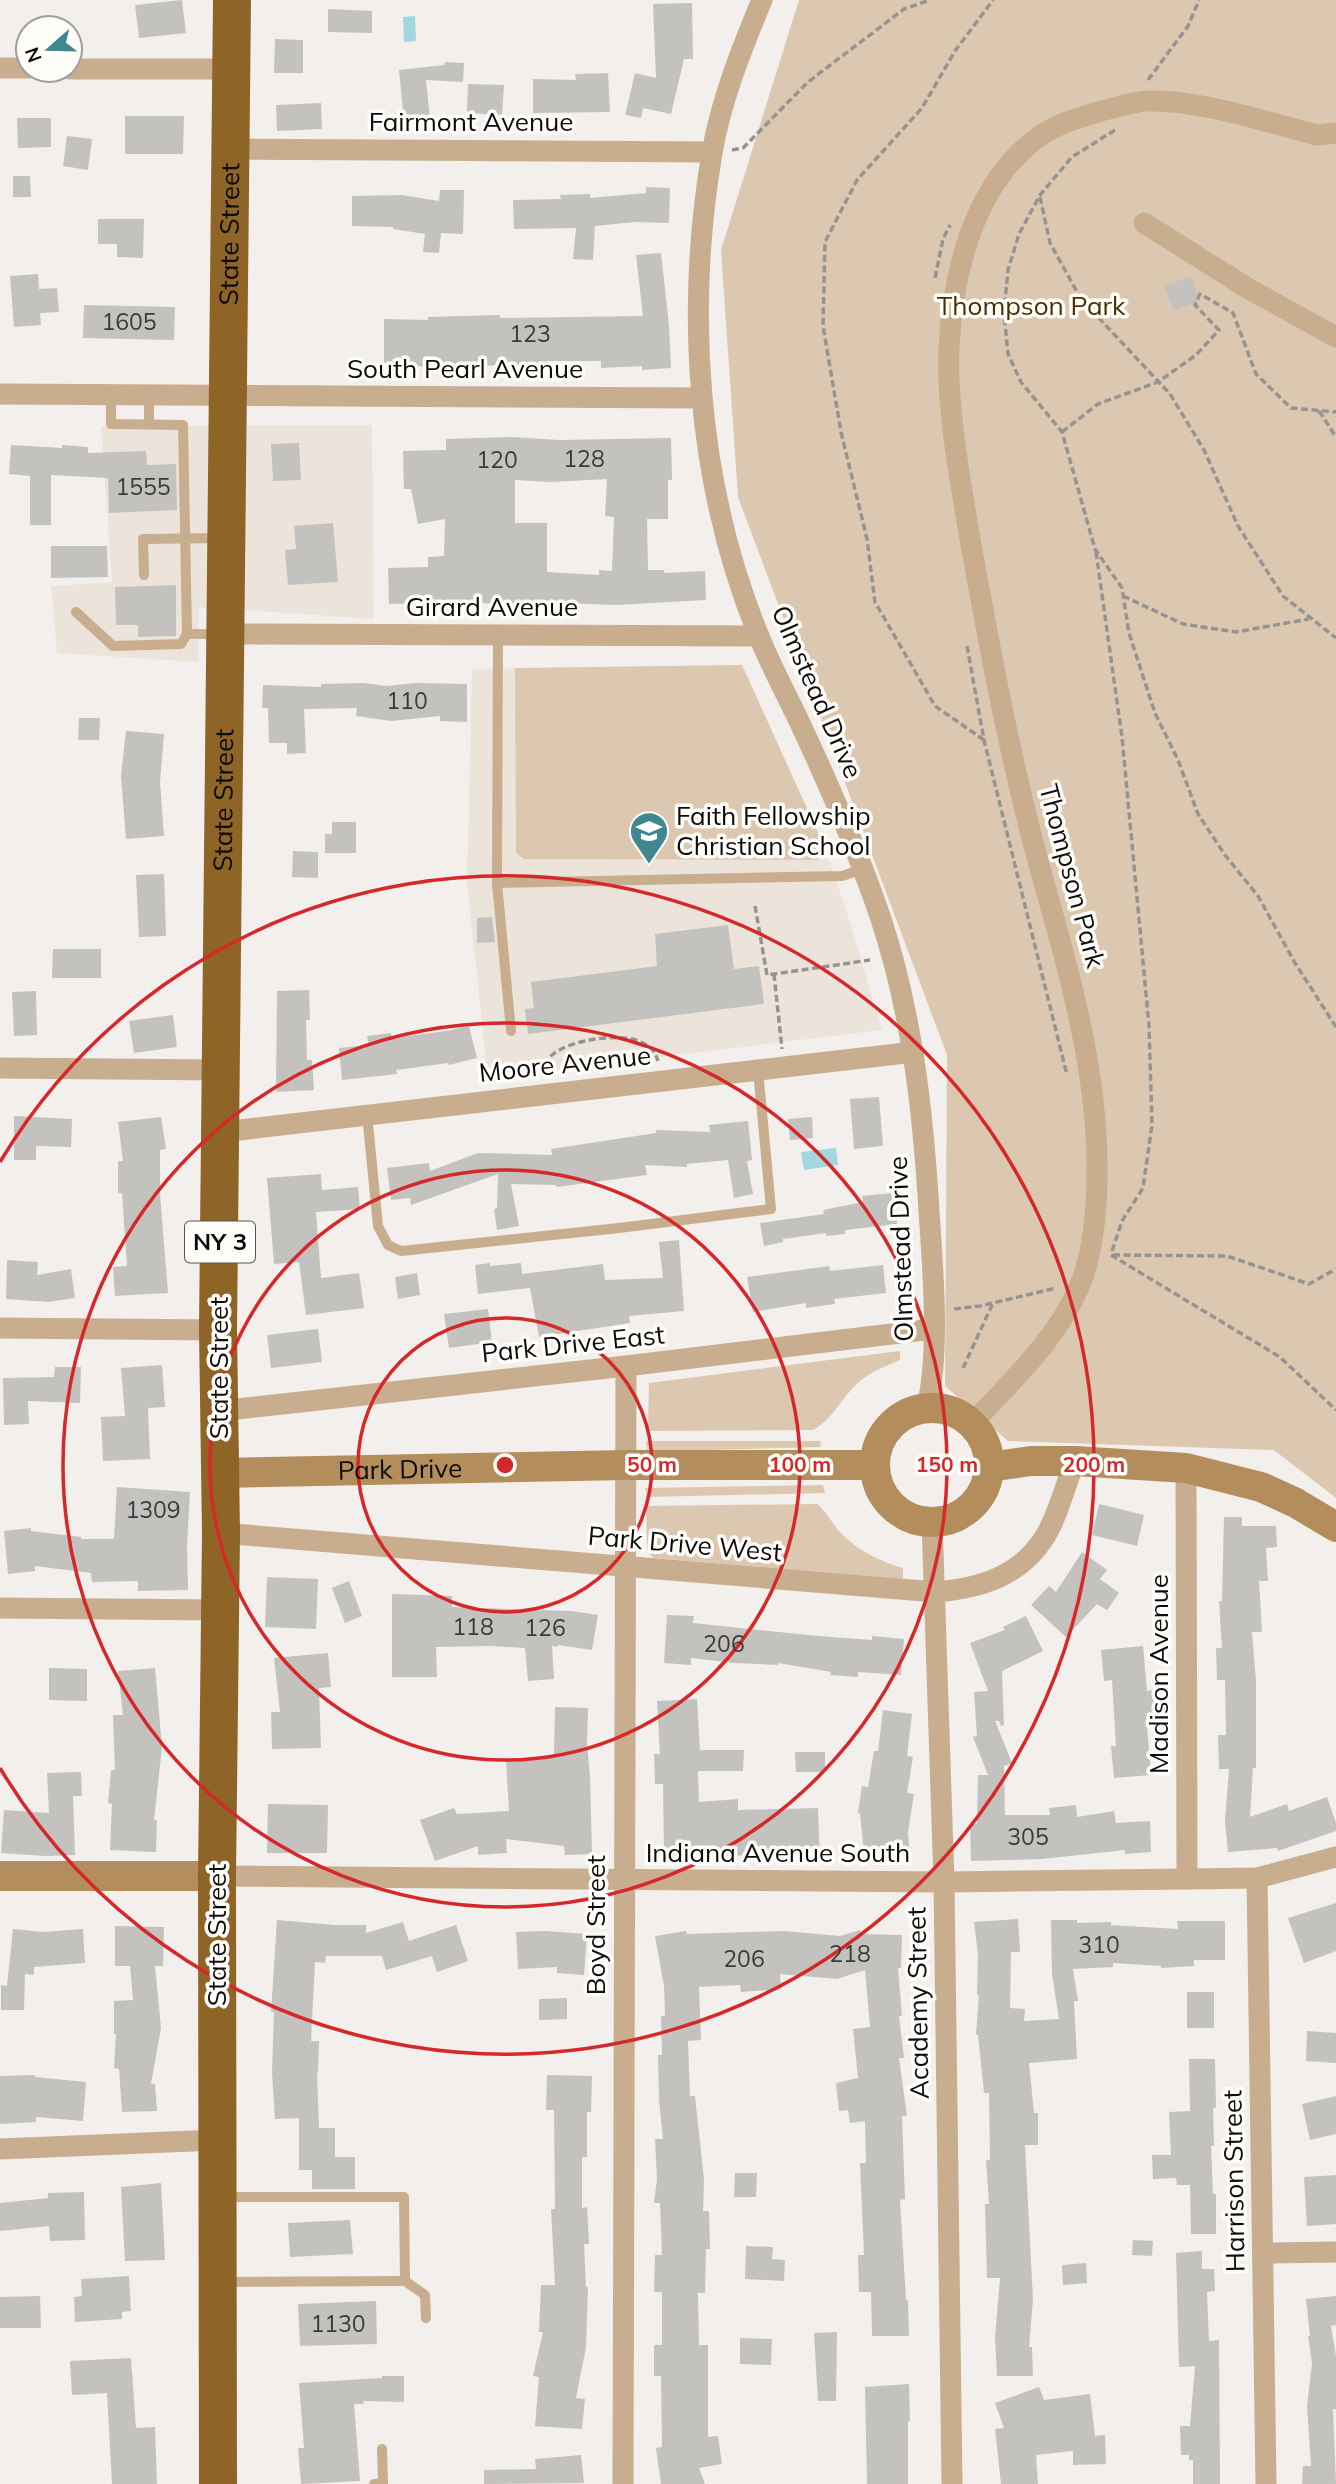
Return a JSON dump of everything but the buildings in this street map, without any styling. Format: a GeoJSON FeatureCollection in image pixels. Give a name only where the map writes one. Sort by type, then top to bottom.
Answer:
{"type":"FeatureCollection","features":[{"type":"Feature","properties":{"kind":"highway","name":"State Street"},"geometry":{"type":"LineString","coordinates":[[218,2484],[217,1876],[221,1533],[218,1330],[232,0]]}},
{"type":"Feature","properties":{"kind":"street","name":"Olmstead Drive"},"geometry":{"type":"LineString","coordinates":[[762,0],[744,43],[712,152],[700,262],[699,346],[702,398],[718,502],[740,584],[759,636],[849,831],[880,919],[903,999],[914,1052],[925,1135],[933,1320],[933,1378],[927,1408]]}},
{"type":"Feature","properties":{"kind":"street"},"geometry":{"type":"LineString","coordinates":[[84,69],[231,69]]}},
{"type":"Feature","properties":{"kind":"street","name":"Thompson Park"},"geometry":{"type":"LineString","coordinates":[[972,1424],[1041,1350],[1080,1287],[1096,1207],[1097,1126],[1094,1093],[1071,983],[1028,822],[990,651],[966,517],[950,398],[949,348],[964,247],[991,190],[1009,164],[1038,138],[1073,119],[1139,95],[1317,135],[1336,133]]}},
{"type":"Feature","properties":{"kind":"street","name":"Fairmont Avenue"},"geometry":{"type":"LineString","coordinates":[[230,149],[712,152]]}},
{"type":"Feature","properties":{"kind":"street"},"geometry":{"type":"LineString","coordinates":[[1144,223],[1248,289],[1336,337]]}},
{"type":"Feature","properties":{"kind":"street","name":"South Pearl Avenue"},"geometry":{"type":"LineString","coordinates":[[0,394],[702,398]]}},
{"type":"Feature","properties":{"kind":"street","name":"Girard Avenue"},"geometry":{"type":"LineString","coordinates":[[226,634],[759,636]]}},
{"type":"Feature","properties":{"kind":"street","name":"Moore Avenue"},"geometry":{"type":"LineString","coordinates":[[222,1132],[914,1052]]}},
{"type":"Feature","properties":{"kind":"street"},"geometry":{"type":"LineString","coordinates":[[0,1068],[222,1070]]}},
{"type":"Feature","properties":{"kind":"street","name":"Park Drive East"},"geometry":{"type":"LineString","coordinates":[[219,1411],[626,1367],[933,1320]]}},
{"type":"Feature","properties":{"kind":"street"},"geometry":{"type":"LineString","coordinates":[[0,1328],[218,1330]]}},
{"type":"Feature","properties":{"kind":"street","name":"Boyd Street"},"geometry":{"type":"LineString","coordinates":[[623,2484],[626,1367]]}},
{"type":"Feature","properties":{"kind":"street"},"geometry":{"type":"LineString","coordinates":[[927,1408],[959,1414],[972,1424],[982,1436],[988,1451],[986,1484],[978,1500],[965,1512],[950,1520],[915,1520],[899,1511],[882,1491],[875,1465],[877,1448],[890,1427],[910,1412],[927,1408]]}},
{"type":"Feature","properties":{"kind":"street"},"geometry":{"type":"LineString","coordinates":[[989,1467],[1031,1461],[1075,1461],[1186,1468],[1261,1487],[1296,1503],[1336,1527]]}},
{"type":"Feature","properties":{"kind":"street","name":"Park Drive West"},"geometry":{"type":"LineString","coordinates":[[221,1533],[936,1592],[971,1589],[1002,1576],[1028,1557],[1046,1536],[1075,1461]]}},
{"type":"Feature","properties":{"kind":"street","name":"Park Drive"},"geometry":{"type":"LineString","coordinates":[[220,1473],[627,1465],[875,1465]]}},
{"type":"Feature","properties":{"kind":"street","name":"Madison Avenue"},"geometry":{"type":"LineString","coordinates":[[1186,1468],[1188,1879]]}},
{"type":"Feature","properties":{"kind":"street","name":"Academy Street"},"geometry":{"type":"LineString","coordinates":[[932,1522],[944,1882],[953,2484]]}},
{"type":"Feature","properties":{"kind":"street"},"geometry":{"type":"LineString","coordinates":[[0,1608],[221,1610]]}},
{"type":"Feature","properties":{"kind":"street","name":"Indiana Avenue South"},"geometry":{"type":"LineString","coordinates":[[217,1876],[944,1882],[1257,1878],[1336,1857]]}},
{"type":"Feature","properties":{"kind":"street"},"geometry":{"type":"LineString","coordinates":[[0,1876],[217,1876]]}},
{"type":"Feature","properties":{"kind":"street","name":"Harrison Street"},"geometry":{"type":"LineString","coordinates":[[1257,1878],[1266,2484]]}},
{"type":"Feature","properties":{"kind":"street"},"geometry":{"type":"LineString","coordinates":[[0,2149],[217,2140]]}},
{"type":"Feature","properties":{"kind":"street"},"geometry":{"type":"LineString","coordinates":[[1264,2253],[1336,2252]]}},
{"type":"Feature","properties":{"kind":"lane"},"geometry":{"type":"LineString","coordinates":[[76,612],[113,646],[181,644],[187,634],[183,425],[111,424],[111,394]]}},
{"type":"Feature","properties":{"kind":"lane"},"geometry":{"type":"LineString","coordinates":[[149,394],[149,424]]}},
{"type":"Feature","properties":{"kind":"lane"},"geometry":{"type":"LineString","coordinates":[[144,575],[143,539],[227,538]]}},
{"type":"Feature","properties":{"kind":"lane"},"geometry":{"type":"LineString","coordinates":[[187,634],[226,634]]}},
{"type":"Feature","properties":{"kind":"lane"},"geometry":{"type":"LineString","coordinates":[[498,635],[497,883],[511,1031]]}},
{"type":"Feature","properties":{"kind":"lane"},"geometry":{"type":"LineString","coordinates":[[497,883],[842,876],[863,869]]}},
{"type":"Feature","properties":{"kind":"lane"},"geometry":{"type":"LineString","coordinates":[[367,1114],[378,1226],[388,1245],[401,1251],[619,1228],[771,1209],[758,1070]]}},
{"type":"Feature","properties":{"kind":"lane"},"geometry":{"type":"LineString","coordinates":[[218,2197],[404,2197],[405,2281]]}},
{"type":"Feature","properties":{"kind":"lane"},"geometry":{"type":"LineString","coordinates":[[217,2282],[405,2281],[425,2295],[426,2318]]}},
{"type":"Feature","properties":{"kind":"lane"},"geometry":{"type":"LineString","coordinates":[[374,2484],[383,2483],[382,2449]]}},
{"type":"Feature","properties":{"kind":"path"},"geometry":{"type":"LineString","coordinates":[[712,152],[743,148],[808,82],[904,9],[930,0]]}},
{"type":"Feature","properties":{"kind":"path"},"geometry":{"type":"LineString","coordinates":[[984,740],[935,706],[875,601],[867,539],[841,432],[823,326],[825,242],[857,180],[922,108],[955,51],[993,0]]}},
{"type":"Feature","properties":{"kind":"path"},"geometry":{"type":"LineString","coordinates":[[1111,1255],[1122,1221],[1143,1188],[1152,1125],[1149,1026],[1122,737],[1095,549],[1062,432],[1021,382],[1008,354],[1004,313],[1008,270],[1019,234],[1040,195],[1072,157],[1119,127],[1188,26],[1199,0]]}},
{"type":"Feature","properties":{"kind":"path"},"geometry":{"type":"LineString","coordinates":[[1040,195],[1050,243],[1082,299],[1170,394],[1204,450],[1238,526],[1283,596],[1336,638]]}},
{"type":"Feature","properties":{"kind":"path"},"geometry":{"type":"LineString","coordinates":[[933,290],[943,239],[954,218]]}},
{"type":"Feature","properties":{"kind":"path"},"geometry":{"type":"LineString","coordinates":[[1062,432],[1098,404],[1158,382],[1196,355],[1219,330],[1195,304],[1200,295],[1233,313],[1256,374],[1291,408],[1336,412]]}},
{"type":"Feature","properties":{"kind":"path"},"geometry":{"type":"LineString","coordinates":[[1319,411],[1336,437]]}},
{"type":"Feature","properties":{"kind":"path"},"geometry":{"type":"LineString","coordinates":[[1095,549],[1122,588],[1129,633],[1155,713],[1178,760],[1198,814],[1225,855],[1258,896],[1294,963],[1336,1027]]}},
{"type":"Feature","properties":{"kind":"path"},"geometry":{"type":"LineString","coordinates":[[1123,596],[1183,624],[1236,632],[1310,619]]}},
{"type":"Feature","properties":{"kind":"path"},"geometry":{"type":"LineString","coordinates":[[965,635],[984,740],[1068,1077]]}},
{"type":"Feature","properties":{"kind":"path"},"geometry":{"type":"LineString","coordinates":[[755,906],[767,975],[870,960]]}},
{"type":"Feature","properties":{"kind":"path"},"geometry":{"type":"LineString","coordinates":[[774,974],[782,1049]]}},
{"type":"Feature","properties":{"kind":"path"},"geometry":{"type":"LineString","coordinates":[[542,1077],[551,1056],[567,1046],[603,1037],[640,1041],[654,1051],[659,1063]]}},
{"type":"Feature","properties":{"kind":"path"},"geometry":{"type":"LineString","coordinates":[[1111,1255],[1227,1256],[1309,1284],[1336,1269]]}},
{"type":"Feature","properties":{"kind":"path"},"geometry":{"type":"LineString","coordinates":[[1111,1255],[1280,1357],[1336,1410]]}},
{"type":"Feature","properties":{"kind":"path"},"geometry":{"type":"LineString","coordinates":[[933,1320],[1058,1287],[1055,1295]]}},
{"type":"Feature","properties":{"kind":"path"},"geometry":{"type":"LineString","coordinates":[[963,1368],[993,1303]]}},
{"type":"Feature","properties":{"kind":"shaded area"},"geometry":{"type":"Polygon","coordinates":[[[372,425],[374,619],[199,607],[198,662],[57,653],[51,586],[112,582],[101,426],[372,425]]]}},
{"type":"Feature","properties":{"kind":"shaded area","name":"Faith Fellowship Christian School"},"geometry":{"type":"Polygon","coordinates":[[[742,665],[824,846],[848,915],[882,1030],[488,1078],[467,883],[472,669],[742,665]]]}},
{"type":"Feature","properties":{"kind":"green space","name":"Thompson Park"},"geometry":{"type":"Polygon","coordinates":[[[799,0],[1336,0],[1336,1498],[1274,1450],[1008,1441],[945,1386],[947,1055],[738,497],[721,250],[799,0]]]}},
{"type":"Feature","properties":{"kind":"green space"},"geometry":{"type":"Polygon","coordinates":[[[742,665],[824,846],[817,860],[524,859],[516,853],[515,668],[742,665]]]}},
{"type":"Feature","properties":{"kind":"green space"},"geometry":{"type":"Polygon","coordinates":[[[900,1351],[900,1360],[860,1381],[827,1420],[813,1430],[648,1431],[649,1383],[900,1351]]]}},
{"type":"Feature","properties":{"kind":"green space"},"geometry":{"type":"Polygon","coordinates":[[[646,1441],[821,1441],[820,1447],[665,1451],[647,1450],[646,1441]]]}},
{"type":"Feature","properties":{"kind":"green space"},"geometry":{"type":"Polygon","coordinates":[[[823,1485],[825,1493],[647,1497],[645,1488],[823,1485]]]}},
{"type":"Feature","properties":{"kind":"green space"},"geometry":{"type":"Polygon","coordinates":[[[817,1504],[853,1544],[877,1558],[903,1568],[903,1579],[653,1558],[647,1549],[646,1506],[817,1504]]]}},
{"type":"Feature","properties":{"kind":"water"},"geometry":{"type":"Polygon","coordinates":[[[415,16],[416,41],[404,42],[403,17],[415,16]]]}},
{"type":"Feature","properties":{"kind":"water"},"geometry":{"type":"Polygon","coordinates":[[[836,1148],[838,1165],[804,1170],[801,1152],[836,1148]]]}},
{"type":"Feature","properties":{"kind":"place","name":"Faith Fellowship Christian School"},"geometry":{"type":"Point","coordinates":[649,865]}}]}
